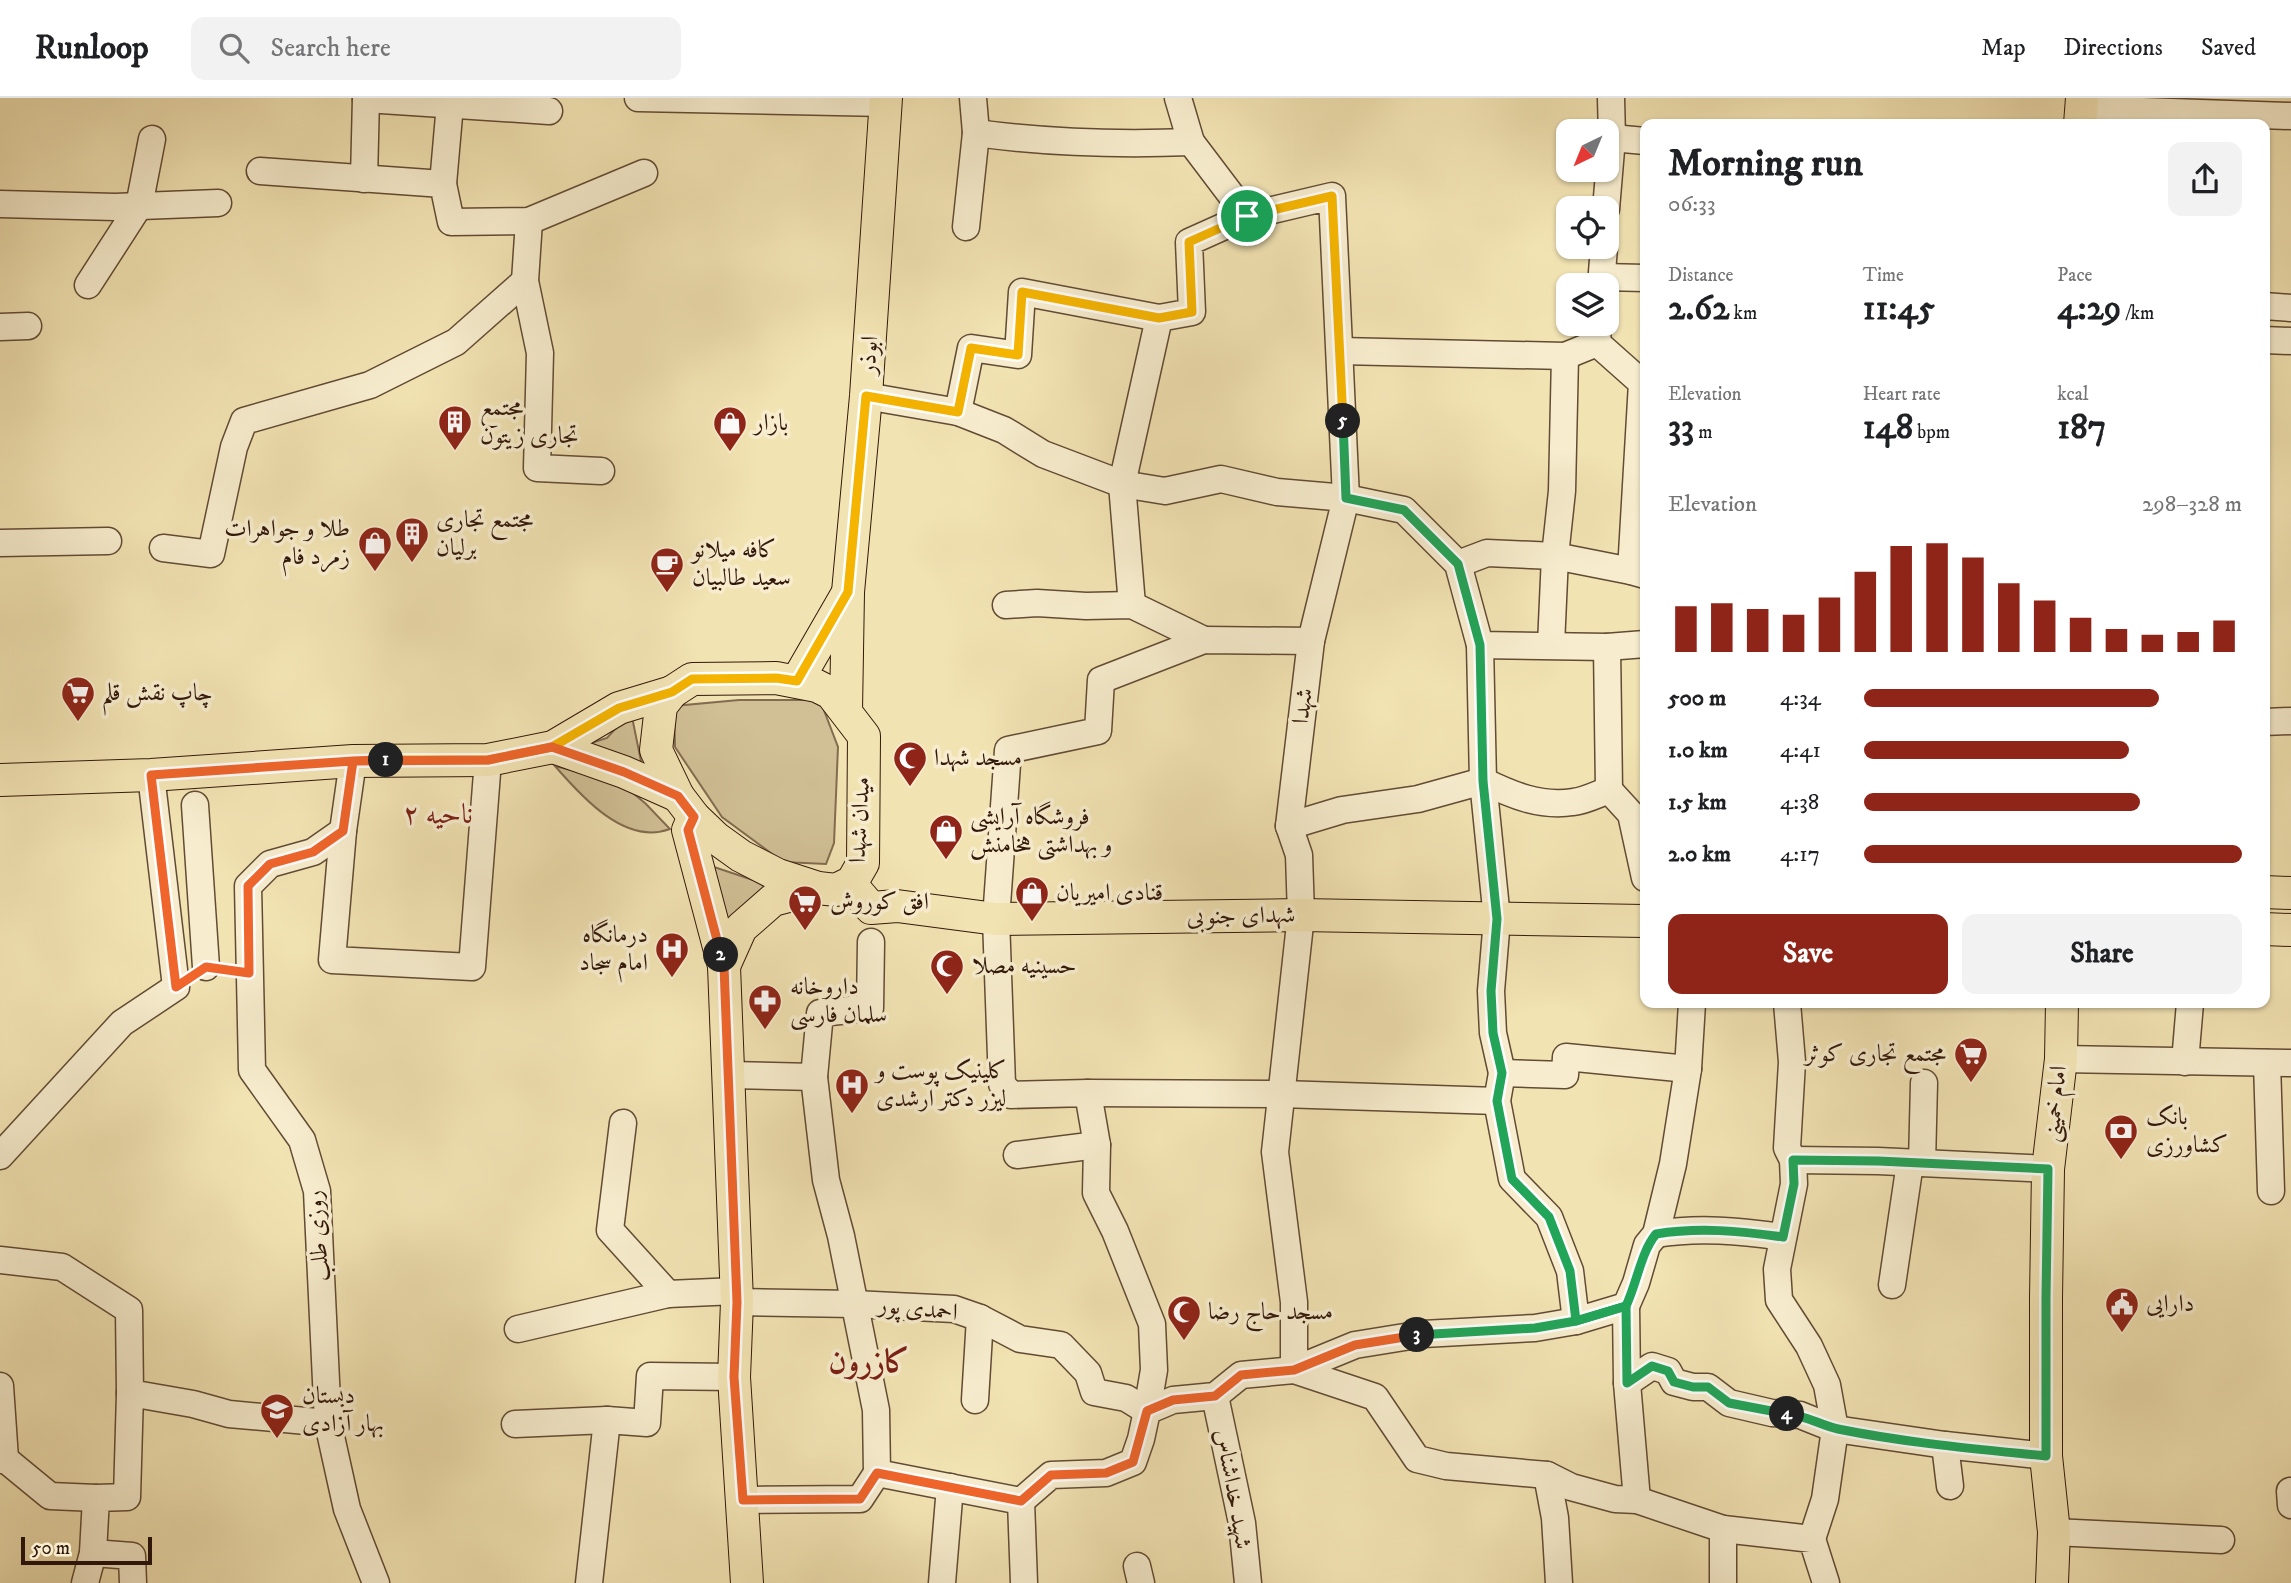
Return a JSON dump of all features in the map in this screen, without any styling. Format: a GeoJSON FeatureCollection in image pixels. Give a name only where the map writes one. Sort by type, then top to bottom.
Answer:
{"type":"FeatureCollection","features":[{"type":"Feature","properties":{"kind":"main road","name":"ابوذر"},"geometry":{"type":"LineString","coordinates":[[797,681],[848,592],[866,396],[886,101]]}},
{"type":"Feature","properties":{"kind":"main road"},"geometry":{"type":"LineString","coordinates":[[846,711],[848,592]]}},
{"type":"Feature","properties":{"kind":"main road","name":"میدان شهدا"},"geometry":{"type":"LineString","coordinates":[[776,678],[797,681],[817,685],[831,693],[864,736],[863,863],[852,882],[836,890],[818,888],[778,875],[741,856],[716,838],[686,806],[656,750],[661,706],[672,692],[692,679],[776,678]]}},
{"type":"Feature","properties":{"kind":"main road"},"geometry":{"type":"LineString","coordinates":[[0,780],[151,775],[353,761],[488,760],[552,747],[619,708],[672,692]]}},
{"type":"Feature","properties":{"kind":"main road"},"geometry":{"type":"LineString","coordinates":[[552,747],[624,772],[686,806],[688,830],[724,966],[736,1296],[734,1377],[747,1583]]}},
{"type":"Feature","properties":{"kind":"main road","name":"شهدای جنوبی"},"geometry":{"type":"LineString","coordinates":[[852,882],[853,887],[871,908],[897,906],[996,919],[1301,915],[1640,921]]}},
{"type":"Feature","properties":{"kind":"main road"},"geometry":{"type":"LineString","coordinates":[[724,966],[741,928],[773,900],[818,888]]}},
{"type":"Feature","properties":{"kind":"main road"},"geometry":{"type":"LineString","coordinates":[[2270,892],[2291,893]]}},
{"type":"Feature","properties":{"kind":"main road"},"geometry":{"type":"LineString","coordinates":[[2270,929],[2291,930]]}},
{"type":"Feature","properties":{"kind":"main road","name":"امام خمینی"},"geometry":{"type":"LineString","coordinates":[[2052,1583],[2054,1532],[2046,1456],[2048,1169],[2061,1059],[2062,1008]]}},
{"type":"Feature","properties":{"kind":"street"},"geometry":{"type":"LineString","coordinates":[[966,227],[976,133],[973,98]]}},
{"type":"Feature","properties":{"kind":"street"},"geometry":{"type":"LineString","coordinates":[[958,412],[971,348],[1018,355],[1022,292],[1159,318],[1192,312],[1189,242],[1247,216],[1191,142],[1178,98]]}},
{"type":"Feature","properties":{"kind":"street"},"geometry":{"type":"LineString","coordinates":[[1611,98],[1612,119]]}},
{"type":"Feature","properties":{"kind":"street"},"geometry":{"type":"LineString","coordinates":[[364,179],[366,99],[549,111]]}},
{"type":"Feature","properties":{"kind":"street"},"geometry":{"type":"LineString","coordinates":[[638,99],[886,101]]}},
{"type":"Feature","properties":{"kind":"street"},"geometry":{"type":"LineString","coordinates":[[450,104],[443,184],[451,222],[529,221],[644,173]]}},
{"type":"Feature","properties":{"kind":"street"},"geometry":{"type":"LineString","coordinates":[[2081,110],[2251,106],[2291,116]]}},
{"type":"Feature","properties":{"kind":"street"},"geometry":{"type":"LineString","coordinates":[[976,133],[1094,145],[1191,142]]}},
{"type":"Feature","properties":{"kind":"street"},"geometry":{"type":"LineString","coordinates":[[88,285],[139,206],[152,139]]}},
{"type":"Feature","properties":{"kind":"street"},"geometry":{"type":"LineString","coordinates":[[1619,139],[1640,141]]}},
{"type":"Feature","properties":{"kind":"street"},"geometry":{"type":"LineString","coordinates":[[260,171],[443,184]]}},
{"type":"Feature","properties":{"kind":"street","name":"شهدا"},"geometry":{"type":"LineString","coordinates":[[1247,216],[1332,196],[1346,498],[1311,641],[1289,826],[1299,855],[1301,915],[1275,1152],[1294,1302],[1294,1370]]}},
{"type":"Feature","properties":{"kind":"street"},"geometry":{"type":"LineString","coordinates":[[0,204],[139,206],[218,202]]}},
{"type":"Feature","properties":{"kind":"street"},"geometry":{"type":"LineString","coordinates":[[529,221],[525,281],[540,353],[537,468],[601,471]]}},
{"type":"Feature","properties":{"kind":"street"},"geometry":{"type":"LineString","coordinates":[[1619,280],[1640,278]]}},
{"type":"Feature","properties":{"kind":"street"},"geometry":{"type":"LineString","coordinates":[[163,548],[211,554],[234,447],[244,421],[370,385],[456,342],[525,281]]}},
{"type":"Feature","properties":{"kind":"street"},"geometry":{"type":"LineString","coordinates":[[2270,306],[2291,308]]}},
{"type":"Feature","properties":{"kind":"street"},"geometry":{"type":"LineString","coordinates":[[1132,605],[1122,484],[1159,318]]}},
{"type":"Feature","properties":{"kind":"street"},"geometry":{"type":"LineString","coordinates":[[0,327],[28,326]]}},
{"type":"Feature","properties":{"kind":"street"},"geometry":{"type":"LineString","coordinates":[[1340,351],[1564,356],[1595,336]]}},
{"type":"Feature","properties":{"kind":"street"},"geometry":{"type":"LineString","coordinates":[[1600,336],[1640,381]]}},
{"type":"Feature","properties":{"kind":"street"},"geometry":{"type":"LineString","coordinates":[[2270,341],[2291,341]]}},
{"type":"Feature","properties":{"kind":"street"},"geometry":{"type":"LineString","coordinates":[[1551,645],[1555,556],[1562,491],[1564,356]]}},
{"type":"Feature","properties":{"kind":"street"},"geometry":{"type":"LineString","coordinates":[[866,396],[958,412],[1004,430],[1043,454],[1122,484],[1165,491],[1222,479],[1277,492],[1346,498],[1404,510],[1458,564],[1480,645],[1483,781],[1497,919],[1491,991],[1493,1033],[1502,1073],[1497,1101],[1512,1179],[1549,1217],[1570,1271],[1576,1321]]}},
{"type":"Feature","properties":{"kind":"street"},"geometry":{"type":"LineString","coordinates":[[1458,564],[1487,553],[1555,556],[1638,573],[1640,478]]}},
{"type":"Feature","properties":{"kind":"street"},"geometry":{"type":"LineString","coordinates":[[0,542],[108,541]]}},
{"type":"Feature","properties":{"kind":"street"},"geometry":{"type":"LineString","coordinates":[[1006,605],[1132,605],[1204,640]]}},
{"type":"Feature","properties":{"kind":"street"},"geometry":{"type":"LineString","coordinates":[[1311,641],[1204,640],[1101,680],[1098,731],[1008,750],[996,919],[1002,1084],[1011,1095],[1281,1094],[1497,1101]]}},
{"type":"Feature","properties":{"kind":"street"},"geometry":{"type":"LineString","coordinates":[[1480,645],[1607,647],[1640,644]]}},
{"type":"Feature","properties":{"kind":"street"},"geometry":{"type":"LineString","coordinates":[[1607,647],[1609,790]]}},
{"type":"Feature","properties":{"kind":"street"},"geometry":{"type":"LineString","coordinates":[[2270,722],[2291,721]]}},
{"type":"Feature","properties":{"kind":"street"},"geometry":{"type":"LineString","coordinates":[[353,761],[343,831],[332,960],[472,967],[488,760]]}},
{"type":"Feature","properties":{"kind":"street"},"geometry":{"type":"LineString","coordinates":[[151,775],[176,987]]}},
{"type":"Feature","properties":{"kind":"street"},"geometry":{"type":"LineString","coordinates":[[1289,826],[1342,810],[1418,799],[1483,781],[1520,799],[1538,802],[1573,802],[1609,790]]}},
{"type":"Feature","properties":{"kind":"street"},"geometry":{"type":"LineString","coordinates":[[1609,790],[1638,813],[1640,832]]}},
{"type":"Feature","properties":{"kind":"street"},"geometry":{"type":"LineString","coordinates":[[195,805],[206,967]]}},
{"type":"Feature","properties":{"kind":"street","name":"روزی طلب"},"geometry":{"type":"LineString","coordinates":[[343,831],[313,852],[270,864],[248,886],[252,1070],[302,1140],[317,1191],[328,1423],[347,1509],[376,1583]]}},
{"type":"Feature","properties":{"kind":"street"},"geometry":{"type":"LineString","coordinates":[[743,1500],[860,1499],[877,1473],[876,1410],[841,1236],[826,1180],[814,1077],[820,1013],[870,1008],[872,942]]}},
{"type":"Feature","properties":{"kind":"street"},"geometry":{"type":"LineString","coordinates":[[0,1156],[122,1023],[206,967],[249,973]]}},
{"type":"Feature","properties":{"kind":"street"},"geometry":{"type":"LineString","coordinates":[[1637,1500],[1627,1383],[1626,1306],[1647,1245],[1656,1234],[1673,1164],[1688,1069],[1692,1008]]}},
{"type":"Feature","properties":{"kind":"street"},"geometry":{"type":"LineString","coordinates":[[1787,1008],[1791,1062],[1787,1148],[1793,1160],[1794,1184],[1777,1269],[1779,1300],[1809,1346],[1823,1375],[1835,1429],[1825,1499],[1812,1539],[1826,1583]]}},
{"type":"Feature","properties":{"kind":"street"},"geometry":{"type":"LineString","coordinates":[[2185,1062],[2190,1008]]}},
{"type":"Feature","properties":{"kind":"street"},"geometry":{"type":"LineString","coordinates":[[1502,1073],[1565,1075],[1566,1056],[1688,1069]]}},
{"type":"Feature","properties":{"kind":"street"},"geometry":{"type":"LineString","coordinates":[[2061,1059],[2279,1063],[2271,1191]]}},
{"type":"Feature","properties":{"kind":"street"},"geometry":{"type":"LineString","coordinates":[[730,1075],[814,1077]]}},
{"type":"Feature","properties":{"kind":"street"},"geometry":{"type":"LineString","coordinates":[[1892,1285],[1916,1163],[1924,1083]]}},
{"type":"Feature","properties":{"kind":"street"},"geometry":{"type":"LineString","coordinates":[[1021,1501],[1051,1475],[1106,1473],[1133,1462],[1147,1411],[1154,1370],[1152,1324],[1115,1231],[1096,1192],[1097,1145],[1088,1093]]}},
{"type":"Feature","properties":{"kind":"street"},"geometry":{"type":"LineString","coordinates":[[623,1123],[610,1230],[668,1294]]}},
{"type":"Feature","properties":{"kind":"street"},"geometry":{"type":"LineString","coordinates":[[1017,1156],[1097,1145]]}},
{"type":"Feature","properties":{"kind":"street"},"geometry":{"type":"LineString","coordinates":[[1793,1160],[2048,1169]]}},
{"type":"Feature","properties":{"kind":"street"},"geometry":{"type":"LineString","coordinates":[[1656,1234],[1687,1229],[1783,1237]]}},
{"type":"Feature","properties":{"kind":"street"},"geometry":{"type":"LineString","coordinates":[[0,1260],[62,1266],[129,1310],[127,1497],[50,1496],[2,1460],[0,1386]]}},
{"type":"Feature","properties":{"kind":"street","name":"احمدی پور"},"geometry":{"type":"LineString","coordinates":[[518,1329],[668,1294],[954,1309],[979,1318],[1020,1339],[1061,1345],[1088,1373],[1094,1391],[1126,1398],[1147,1411]]}},
{"type":"Feature","properties":{"kind":"street"},"geometry":{"type":"LineString","coordinates":[[1147,1411],[1173,1400],[1215,1396],[1241,1375],[1294,1370],[1355,1345],[1423,1334],[1535,1328],[1576,1321],[1626,1306]]}},
{"type":"Feature","properties":{"kind":"street"},"geometry":{"type":"LineString","coordinates":[[975,1400],[979,1318]]}},
{"type":"Feature","properties":{"kind":"street"},"geometry":{"type":"LineString","coordinates":[[1627,1383],[1652,1366],[1668,1371],[1674,1382],[1693,1387],[1708,1387],[1729,1403],[1772,1413],[1801,1415],[1835,1429],[2046,1456]]}},
{"type":"Feature","properties":{"kind":"street"},"geometry":{"type":"LineString","coordinates":[[1294,1370],[1375,1397],[1417,1459],[1446,1466],[1547,1475],[1571,1487],[1615,1499],[1637,1500],[1723,1529],[1812,1539]]}},
{"type":"Feature","properties":{"kind":"street"},"geometry":{"type":"LineString","coordinates":[[515,1424],[607,1420],[648,1423],[650,1376],[734,1377]]}},
{"type":"Feature","properties":{"kind":"street"},"geometry":{"type":"LineString","coordinates":[[130,1393],[193,1404],[229,1414],[328,1423]]}},
{"type":"Feature","properties":{"kind":"street","name":"شهید خداشناس"},"geometry":{"type":"LineString","coordinates":[[1215,1396],[1242,1523],[1248,1583]]}},
{"type":"Feature","properties":{"kind":"street"},"geometry":{"type":"LineString","coordinates":[[589,1583],[607,1420]]}},
{"type":"Feature","properties":{"kind":"street"},"geometry":{"type":"LineString","coordinates":[[1945,1445],[1950,1486]]}},
{"type":"Feature","properties":{"kind":"street"},"geometry":{"type":"LineString","coordinates":[[877,1473],[1021,1501]]}},
{"type":"Feature","properties":{"kind":"street"},"geometry":{"type":"LineString","coordinates":[[1547,1475],[1555,1518],[1559,1583]]}},
{"type":"Feature","properties":{"kind":"street"},"geometry":{"type":"LineString","coordinates":[[942,1583],[950,1487]]}},
{"type":"Feature","properties":{"kind":"street"},"geometry":{"type":"LineString","coordinates":[[2290,1491],[2291,1505]]}},
{"type":"Feature","properties":{"kind":"street"},"geometry":{"type":"LineString","coordinates":[[76,1583],[85,1583],[93,1553],[96,1498]]}},
{"type":"Feature","properties":{"kind":"street"},"geometry":{"type":"LineString","coordinates":[[1021,1501],[1024,1583]]}},
{"type":"Feature","properties":{"kind":"street"},"geometry":{"type":"LineString","coordinates":[[1723,1529],[1723,1583]]}},
{"type":"Feature","properties":{"kind":"street"},"geometry":{"type":"LineString","coordinates":[[2054,1532],[2221,1540]]}},
{"type":"Feature","properties":{"kind":"street"},"geometry":{"type":"LineString","coordinates":[[93,1553],[132,1556],[133,1583]]}},
{"type":"Feature","properties":{"kind":"shaded area"},"geometry":{"type":"Polygon","coordinates":[[[739,700],[820,700],[838,747],[834,843],[826,864],[783,862],[722,817],[675,747],[674,706],[739,700]]]}},
{"type":"Feature","properties":{"kind":"shaded area"},"geometry":{"type":"Polygon","coordinates":[[[631,712],[643,771],[579,747],[607,738],[631,712]]]}},
{"type":"Feature","properties":{"kind":"shaded area"},"geometry":{"type":"Polygon","coordinates":[[[555,766],[621,783],[670,829],[637,831],[621,824],[591,804],[555,766]]]}},
{"type":"Feature","properties":{"kind":"shaded area"},"geometry":{"type":"Polygon","coordinates":[[[711,866],[753,880],[784,882],[730,930],[711,866]]]}},
{"type":"Feature","properties":{"kind":"place","name":"مجتمع تجاری زیتون"},"geometry":{"type":"Point","coordinates":[455,452]}},
{"type":"Feature","properties":{"kind":"place","name":"بازار"},"geometry":{"type":"Point","coordinates":[730,453]}},
{"type":"Feature","properties":{"kind":"place","name":"مجتمع تجاری برلیان"},"geometry":{"type":"Point","coordinates":[412,564]}},
{"type":"Feature","properties":{"kind":"place","name":"طلا و جواهرات زمرد فام"},"geometry":{"type":"Point","coordinates":[375,573]}},
{"type":"Feature","properties":{"kind":"place","name":"کافه میلانو سعید طالبیان"},"geometry":{"type":"Point","coordinates":[667,594]}},
{"type":"Feature","properties":{"kind":"place","name":"چاپ نقش قلم"},"geometry":{"type":"Point","coordinates":[78,723]}},
{"type":"Feature","properties":{"kind":"place","name":"مسجد شهدا"},"geometry":{"type":"Point","coordinates":[910,788]}},
{"type":"Feature","properties":{"kind":"place","name":"فروشگاه آرایشی و بهداشتی هخامنش"},"geometry":{"type":"Point","coordinates":[946,861]}},
{"type":"Feature","properties":{"kind":"place","name":"قنادی امیریان"},"geometry":{"type":"Point","coordinates":[1032,923]}},
{"type":"Feature","properties":{"kind":"place","name":"افق کوروش"},"geometry":{"type":"Point","coordinates":[805,932]}},
{"type":"Feature","properties":{"kind":"place","name":"درمانگاه امام سجاد"},"geometry":{"type":"Point","coordinates":[672,979]}},
{"type":"Feature","properties":{"kind":"place","name":"حسینیه مصلا"},"geometry":{"type":"Point","coordinates":[947,996]}},
{"type":"Feature","properties":{"kind":"place","name":"داروخانه سلمان فارسی"},"geometry":{"type":"Point","coordinates":[765,1031]}},
{"type":"Feature","properties":{"kind":"place","name":"مجتمع تجاری کوثر"},"geometry":{"type":"Point","coordinates":[1971,1084]}},
{"type":"Feature","properties":{"kind":"place","name":"کلینیک پوست و لیزر دکتر ارشدی"},"geometry":{"type":"Point","coordinates":[852,1115]}},
{"type":"Feature","properties":{"kind":"place","name":"بانک کشاورزی"},"geometry":{"type":"Point","coordinates":[2121,1161]}},
{"type":"Feature","properties":{"kind":"place","name":"دارایی"},"geometry":{"type":"Point","coordinates":[2122,1334]}},
{"type":"Feature","properties":{"kind":"place","name":"مسجد حاج رضا"},"geometry":{"type":"Point","coordinates":[1184,1342]}},
{"type":"Feature","properties":{"kind":"place","name":"دبستان بهار آزادی"},"geometry":{"type":"Point","coordinates":[277,1440]}},
{"type":"Feature","properties":{"kind":"district","name":"ناحیه ۲"},"geometry":{"type":"Point","coordinates":[438,814]}},
{"type":"Feature","properties":{"kind":"district","name":"کازرون"},"geometry":{"type":"Point","coordinates":[869,1363]}},
{"type":"Feature","properties":{"kind":"route"},"geometry":{"type":"LineString","coordinates":[[1247,216],[1189,242],[1192,312],[1159,318],[1022,292],[1018,355],[971,348],[958,412],[866,396],[848,592],[797,681],[776,678],[692,679],[672,692],[619,708],[552,747],[488,760],[353,761],[343,831],[313,852],[270,864],[248,886],[249,973],[206,967],[176,987],[151,775],[353,761],[421,760],[488,760],[552,747],[624,772],[678,796],[694,817],[688,830],[724,966],[737,1302],[734,1377],[743,1500],[860,1499],[877,1473],[1021,1501],[1051,1475],[1106,1473],[1133,1462],[1147,1411],[1173,1400],[1215,1396],[1241,1375],[1294,1370],[1355,1345],[1423,1334],[1535,1328],[1576,1321],[1626,1306],[1647,1245],[1656,1234],[1687,1229],[1783,1237],[1794,1184],[1793,1160],[2048,1169],[2046,1456],[1835,1429],[1801,1415],[1772,1413],[1729,1403],[1708,1387],[1693,1387],[1674,1382],[1668,1371],[1652,1366],[1627,1383],[1626,1306],[1576,1321],[1570,1271],[1549,1217],[1512,1179],[1497,1101],[1502,1073],[1493,1033],[1491,991],[1497,919],[1483,781],[1480,645],[1458,564],[1404,510],[1346,498],[1332,196],[1247,216]]}}]}
